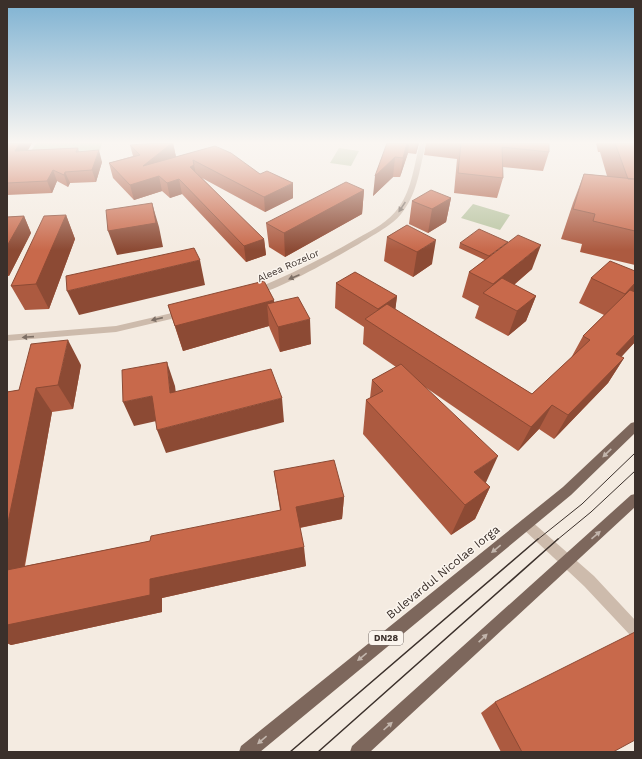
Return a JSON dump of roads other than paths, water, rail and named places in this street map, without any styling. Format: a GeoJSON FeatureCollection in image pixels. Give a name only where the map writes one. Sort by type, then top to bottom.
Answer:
{"type":"FeatureCollection","features":[{"type":"Feature","properties":{"kind":"main road","name":"Bulevardul Nicolae Iorga"},"geometry":{"type":"LineString","coordinates":[[247,752],[567,491],[635,426]]}},
{"type":"Feature","properties":{"kind":"main road"},"geometry":{"type":"LineString","coordinates":[[358,752],[635,499]]}},
{"type":"Feature","properties":{"kind":"street","name":"Aleea Rozelor"},"geometry":{"type":"LineString","coordinates":[[248,295],[296,276],[337,254],[388,223],[401,210],[409,195],[413,178]]}},
{"type":"Feature","properties":{"kind":"street"},"geometry":{"type":"LineString","coordinates":[[7,338],[116,329],[191,311]]}},
{"type":"Feature","properties":{"kind":"street"},"geometry":{"type":"LineString","coordinates":[[526,524],[589,581],[635,630]]}},
{"type":"Feature","properties":{"kind":"tram line"},"geometry":{"type":"LineString","coordinates":[[537,540],[582,504],[635,453]]}},
{"type":"Feature","properties":{"kind":"tram line"},"geometry":{"type":"LineString","coordinates":[[557,540],[591,512],[635,471]]}},
{"type":"Feature","properties":{"kind":"tram line"},"geometry":{"type":"LineString","coordinates":[[290,752],[538,539]]}},
{"type":"Feature","properties":{"kind":"tram line"},"geometry":{"type":"LineString","coordinates":[[318,752],[558,539]]}}]}
